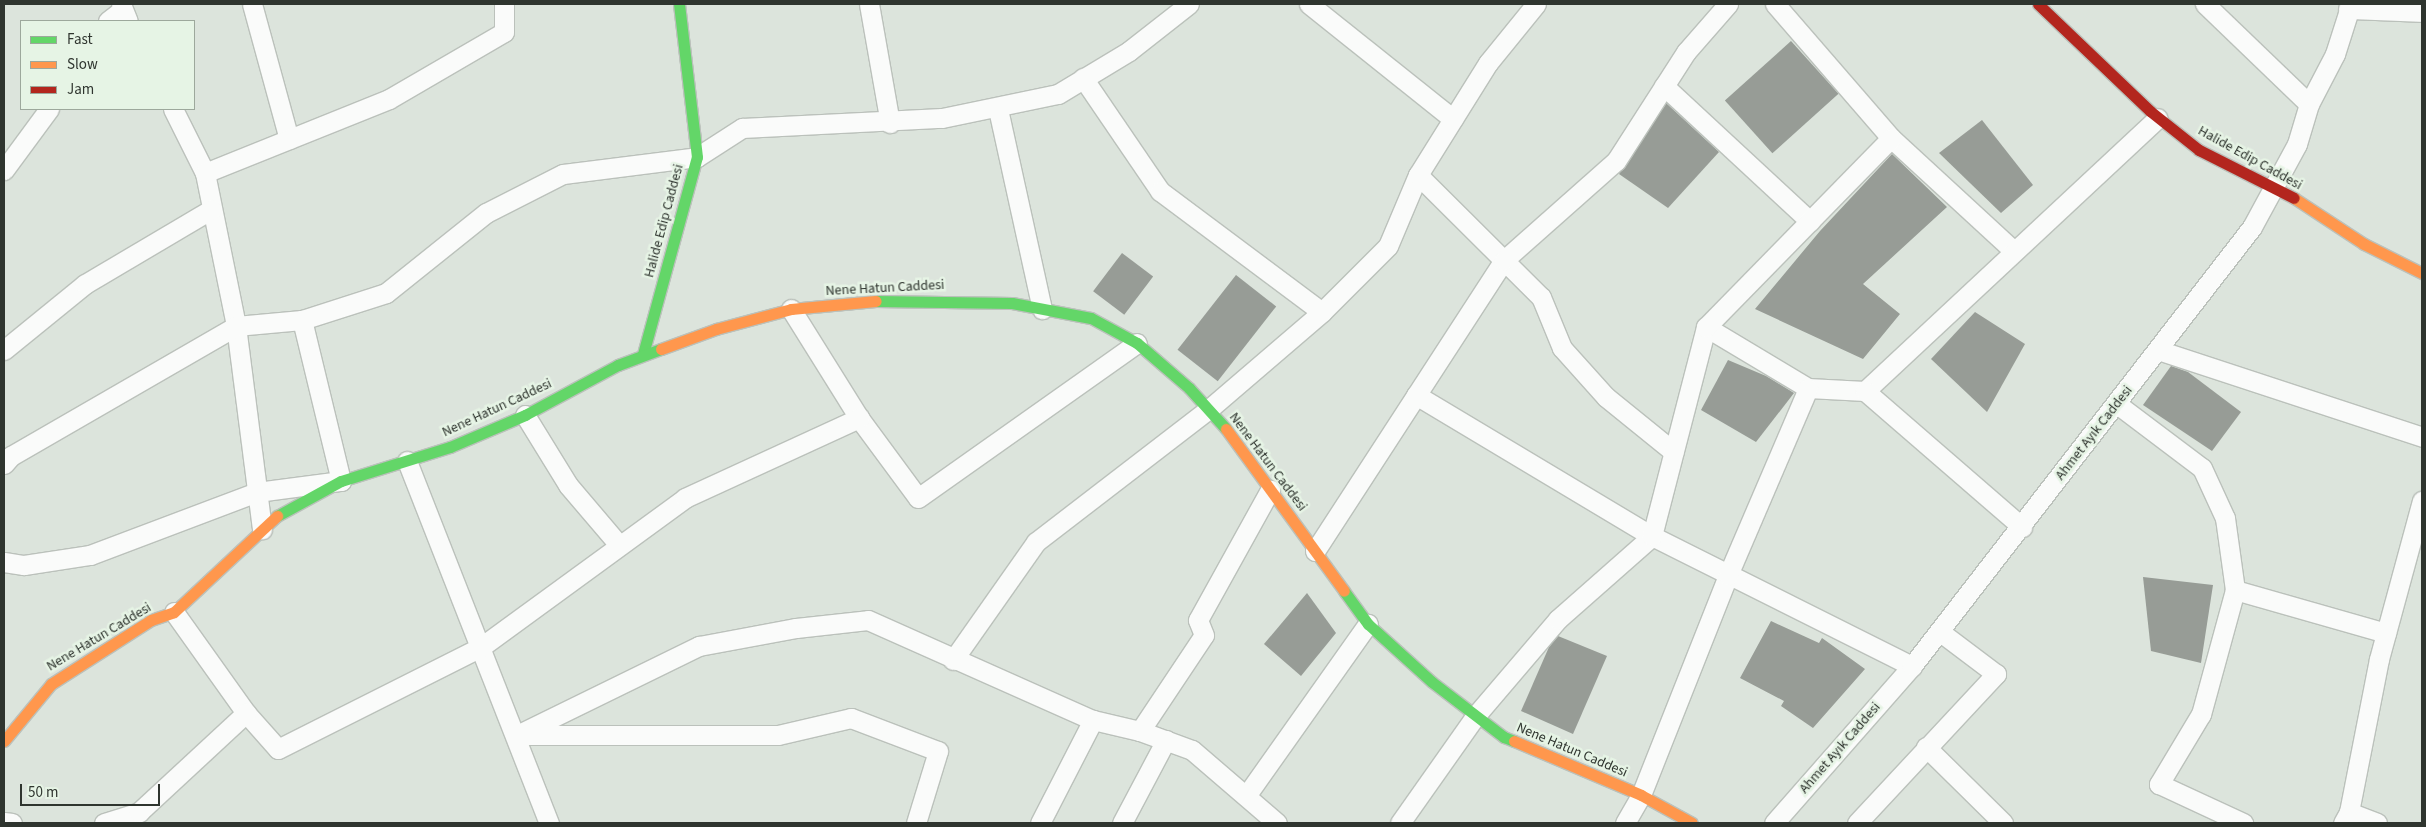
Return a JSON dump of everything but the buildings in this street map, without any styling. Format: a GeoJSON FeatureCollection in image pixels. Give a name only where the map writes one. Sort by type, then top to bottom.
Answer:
{"type":"FeatureCollection","features":[{"type":"Feature","properties":{"kind":"street"},"geometry":{"type":"LineString","coordinates":[[252,4],[289,139]]}},
{"type":"Feature","properties":{"kind":"street"},"geometry":{"type":"LineString","coordinates":[[205,173],[389,99],[504,32],[504,4]]}},
{"type":"Feature","properties":{"kind":"street","name":"Halide Edip Caddesi"},"geometry":{"type":"LineString","coordinates":[[643,354],[697,157],[680,4]]}},
{"type":"Feature","properties":{"kind":"street"},"geometry":{"type":"LineString","coordinates":[[868,4],[890,123]]}},
{"type":"Feature","properties":{"kind":"street"},"geometry":{"type":"LineString","coordinates":[[6,455],[236,326],[302,320],[386,292],[486,214],[563,174],[697,157],[742,128],[890,123],[998,109],[1058,94],[1128,51],[1189,4]]}},
{"type":"Feature","properties":{"kind":"street"},"geometry":{"type":"LineString","coordinates":[[1311,4],[1453,119]]}},
{"type":"Feature","properties":{"kind":"street"},"geometry":{"type":"LineString","coordinates":[[953,660],[1036,542],[1209,409],[1322,312],[1388,246],[1418,175],[1488,64],[1536,4]]}},
{"type":"Feature","properties":{"kind":"street"},"geometry":{"type":"LineString","coordinates":[[1315,550],[1504,260],[1616,161],[1686,52],[1728,4]]}},
{"type":"Feature","properties":{"kind":"street"},"geometry":{"type":"LineString","coordinates":[[1775,4],[1891,138],[2014,251]]}},
{"type":"Feature","properties":{"kind":"street","name":"Halide Edip Caddesi"},"geometry":{"type":"LineString","coordinates":[[2038,4],[2158,118],[2199,150],[2274,186],[2364,244],[2422,273]]}},
{"type":"Feature","properties":{"kind":"street"},"geometry":{"type":"LineString","coordinates":[[2206,4],[2309,104]]}},
{"type":"Feature","properties":{"kind":"street"},"geometry":{"type":"LineString","coordinates":[[2349,7],[2422,12]]}},
{"type":"Feature","properties":{"kind":"street","name":"Ahmet Ayık Caddesi"},"geometry":{"type":"LineString","coordinates":[[1774,823],[1912,666],[2022,527],[2247,234],[2297,144],[2309,104],[2335,54],[2349,7]]}},
{"type":"Feature","properties":{"kind":"street"},"geometry":{"type":"LineString","coordinates":[[1083,78],[1160,191],[1322,312]]}},
{"type":"Feature","properties":{"kind":"street"},"geometry":{"type":"LineString","coordinates":[[1664,86],[1810,221]]}},
{"type":"Feature","properties":{"kind":"street"},"geometry":{"type":"LineString","coordinates":[[998,109],[1042,309]]}},
{"type":"Feature","properties":{"kind":"street"},"geometry":{"type":"LineString","coordinates":[[4,170],[48,110]]}},
{"type":"Feature","properties":{"kind":"street"},"geometry":{"type":"LineString","coordinates":[[174,110],[205,173],[236,326],[262,529]]}},
{"type":"Feature","properties":{"kind":"street"},"geometry":{"type":"LineString","coordinates":[[1865,391],[2158,118]]}},
{"type":"Feature","properties":{"kind":"street"},"geometry":{"type":"LineString","coordinates":[[1400,823],[1477,714],[1558,619],[1652,536],[1706,327],[1891,138]]}},
{"type":"Feature","properties":{"kind":"street"},"geometry":{"type":"LineString","coordinates":[[1418,175],[1541,297],[1562,348],[1606,397],[1674,452]]}},
{"type":"Feature","properties":{"kind":"street"},"geometry":{"type":"LineString","coordinates":[[4,350],[85,284],[212,209]]}},
{"type":"Feature","properties":{"kind":"street","name":"Nene Hatun Caddesi"},"geometry":{"type":"LineString","coordinates":[[4,741],[51,684],[151,620],[174,612],[262,529],[302,500],[341,481],[450,447],[525,415],[643,354],[716,329],[791,309],[938,299],[1012,303],[1091,318],[1137,343],[1162,362],[1209,409],[1253,461],[1270,490],[1368,624],[1432,682],[1477,714],[1504,738],[1642,795],[1692,823]]}},
{"type":"Feature","properties":{"kind":"street"},"geometry":{"type":"LineString","coordinates":[[791,309],[858,418],[918,498],[1137,343]]}},
{"type":"Feature","properties":{"kind":"street"},"geometry":{"type":"LineString","coordinates":[[4,562],[24,565],[90,555],[257,492],[341,481],[302,320]]}},
{"type":"Feature","properties":{"kind":"street"},"geometry":{"type":"LineString","coordinates":[[1706,327],[1808,388],[1865,391],[2022,527]]}},
{"type":"Feature","properties":{"kind":"street"},"geometry":{"type":"LineString","coordinates":[[2158,350],[2422,437]]}},
{"type":"Feature","properties":{"kind":"street"},"geometry":{"type":"LineString","coordinates":[[1625,823],[1642,795],[1728,575],[1808,388]]}},
{"type":"Feature","properties":{"kind":"street"},"geometry":{"type":"LineString","coordinates":[[1416,395],[1652,536],[1912,666]]}},
{"type":"Feature","properties":{"kind":"street"},"geometry":{"type":"LineString","coordinates":[[2117,404],[2202,468],[2225,518],[2234,590],[2201,714],[2159,784],[2225,819],[2243,823]]}},
{"type":"Feature","properties":{"kind":"street"},"geometry":{"type":"LineString","coordinates":[[525,415],[568,485],[619,545]]}},
{"type":"Feature","properties":{"kind":"street"},"geometry":{"type":"LineString","coordinates":[[174,612],[246,713],[278,749],[481,647],[685,498],[858,418]]}},
{"type":"Feature","properties":{"kind":"street"},"geometry":{"type":"LineString","coordinates":[[407,460],[517,735],[549,823]]}},
{"type":"Feature","properties":{"kind":"street"},"geometry":{"type":"LineString","coordinates":[[1140,730],[1204,635],[1198,620],[1270,490]]}},
{"type":"Feature","properties":{"kind":"street"},"geometry":{"type":"LineString","coordinates":[[2377,823],[2346,818],[2386,633],[2422,501]]}},
{"type":"Feature","properties":{"kind":"street"},"geometry":{"type":"LineString","coordinates":[[2234,590],[2386,633]]}},
{"type":"Feature","properties":{"kind":"street"},"geometry":{"type":"LineString","coordinates":[[517,735],[699,646],[796,628],[868,620],[953,660],[1093,720],[1140,730],[1192,750],[1277,823]]}},
{"type":"Feature","properties":{"kind":"street"},"geometry":{"type":"LineString","coordinates":[[1246,796],[1368,624]]}},
{"type":"Feature","properties":{"kind":"street"},"geometry":{"type":"LineString","coordinates":[[1856,823],[1926,746],[1996,674],[1939,631]]}},
{"type":"Feature","properties":{"kind":"street"},"geometry":{"type":"LineString","coordinates":[[104,823],[145,818],[246,713]]}},
{"type":"Feature","properties":{"kind":"street"},"geometry":{"type":"LineString","coordinates":[[517,735],[778,735],[851,718],[938,751],[916,823]]}},
{"type":"Feature","properties":{"kind":"street"},"geometry":{"type":"LineString","coordinates":[[1040,823],[1093,720]]}},
{"type":"Feature","properties":{"kind":"street"},"geometry":{"type":"LineString","coordinates":[[1122,823],[1166,740]]}},
{"type":"Feature","properties":{"kind":"street"},"geometry":{"type":"LineString","coordinates":[[1926,746],[2003,823]]}},
{"type":"Feature","properties":{"kind":"street"},"geometry":{"type":"LineString","coordinates":[[4,822],[12,823]]}},
{"type":"Feature","properties":{"kind":"traffic: fast"},"geometry":{"type":"LineString","coordinates":[[643,354],[697,157],[679,4]]}},
{"type":"Feature","properties":{"kind":"traffic: fast"},"geometry":{"type":"LineString","coordinates":[[876,301],[1012,303],[1091,318],[1137,343],[1189,388],[1226,429]]}},
{"type":"Feature","properties":{"kind":"traffic: fast"},"geometry":{"type":"LineString","coordinates":[[277,516],[341,481],[450,447],[525,415],[618,365],[661,349]]}},
{"type":"Feature","properties":{"kind":"traffic: fast"},"geometry":{"type":"LineString","coordinates":[[1344,591],[1368,624],[1432,682],[1504,737],[1514,741]]}},
{"type":"Feature","properties":{"kind":"traffic: slow"},"geometry":{"type":"LineString","coordinates":[[2294,198],[2364,244],[2422,273]]}},
{"type":"Feature","properties":{"kind":"traffic: slow"},"geometry":{"type":"LineString","coordinates":[[661,349],[716,329],[791,309],[876,301]]}},
{"type":"Feature","properties":{"kind":"traffic: slow"},"geometry":{"type":"LineString","coordinates":[[1226,429],[1344,591]]}},
{"type":"Feature","properties":{"kind":"traffic: slow"},"geometry":{"type":"LineString","coordinates":[[4,741],[51,684],[151,620],[174,612],[277,516]]}},
{"type":"Feature","properties":{"kind":"traffic: slow"},"geometry":{"type":"LineString","coordinates":[[1514,741],[1641,795],[1692,823]]}},
{"type":"Feature","properties":{"kind":"traffic: jam"},"geometry":{"type":"LineString","coordinates":[[2038,4],[2150,111],[2199,150],[2294,198]]}}]}
